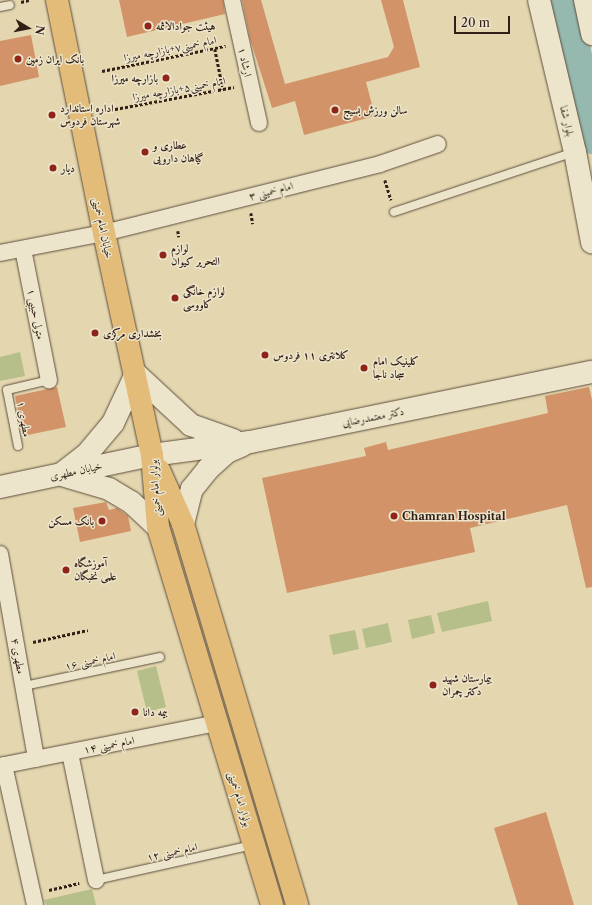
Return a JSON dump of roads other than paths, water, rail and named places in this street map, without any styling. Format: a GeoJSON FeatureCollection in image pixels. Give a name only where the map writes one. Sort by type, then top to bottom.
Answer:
{"type":"FeatureCollection","features":[{"type":"Feature","properties":{"kind":"main road","name":"خیابان امام خمینی"},"geometry":{"type":"LineString","coordinates":[[57,0],[104,233],[136,374],[152,455]]}},
{"type":"Feature","properties":{"kind":"main road","name":"بلوار شفا"},"geometry":{"type":"LineString","coordinates":[[539,0],[575,152],[592,242]]}},
{"type":"Feature","properties":{"kind":"main road"},"geometry":{"type":"LineString","coordinates":[[584,0],[592,34]]}},
{"type":"Feature","properties":{"kind":"main road","name":"دکتر معتمد‌رضایی"},"geometry":{"type":"LineString","coordinates":[[152,455],[250,442],[592,372]]}},
{"type":"Feature","properties":{"kind":"main road"},"geometry":{"type":"LineString","coordinates":[[60,475],[87,454],[113,423],[136,374],[191,425],[223,437],[250,442]]}},
{"type":"Feature","properties":{"kind":"main road"},"geometry":{"type":"LineString","coordinates":[[182,524],[192,489],[208,469],[227,452],[250,442]]}},
{"type":"Feature","properties":{"kind":"main road","name":"خیابان مطهری"},"geometry":{"type":"LineString","coordinates":[[0,487],[152,455]]}},
{"type":"Feature","properties":{"kind":"main road","name":"بولوار امام خمینی"},"geometry":{"type":"LineString","coordinates":[[152,455],[182,524],[297,905]]}},
{"type":"Feature","properties":{"kind":"main road","name":"بولوار امام خمینی"},"geometry":{"type":"LineString","coordinates":[[152,455],[158,528],[272,905]]}},
{"type":"Feature","properties":{"kind":"main road"},"geometry":{"type":"LineString","coordinates":[[60,475],[85,480],[109,489],[131,502],[158,528]]}},
{"type":"Feature","properties":{"kind":"main road"},"geometry":{"type":"LineString","coordinates":[[191,634],[213,629]]}},
{"type":"Feature","properties":{"kind":"street","name":"ارشاد ۱"},"geometry":{"type":"LineString","coordinates":[[232,0],[259,123]]}},
{"type":"Feature","properties":{"kind":"street","name":"امام خمینی ۳"},"geometry":{"type":"LineString","coordinates":[[0,253],[104,233],[380,164],[438,144]]}},
{"type":"Feature","properties":{"kind":"street","name":"متولی حبیبی ۱"},"geometry":{"type":"LineString","coordinates":[[22,249],[49,380]]}},
{"type":"Feature","properties":{"kind":"street","name":"مطهری ۴"},"geometry":{"type":"LineString","coordinates":[[0,554],[36,759]]}},
{"type":"Feature","properties":{"kind":"street","name":"امام خمینی ۱۴"},"geometry":{"type":"LineString","coordinates":[[2,766],[217,724]]}},
{"type":"Feature","properties":{"kind":"street"},"geometry":{"type":"LineString","coordinates":[[70,753],[96,880]]}},
{"type":"Feature","properties":{"kind":"street"},"geometry":{"type":"LineString","coordinates":[[2,766],[34,899]]}},
{"type":"Feature","properties":{"kind":"lane"},"geometry":{"type":"LineString","coordinates":[[0,7],[10,4]]}},
{"type":"Feature","properties":{"kind":"lane"},"geometry":{"type":"LineString","coordinates":[[394,212],[575,152]]}},
{"type":"Feature","properties":{"kind":"lane","name":"مطهری ۱"},"geometry":{"type":"LineString","coordinates":[[18,446],[7,390],[49,380]]}},
{"type":"Feature","properties":{"kind":"lane","name":"امام خمینی ۱۶"},"geometry":{"type":"LineString","coordinates":[[24,686],[160,657]]}},
{"type":"Feature","properties":{"kind":"lane","name":"امام خمینی ۱۲"},"geometry":{"type":"LineString","coordinates":[[96,880],[254,845]]}},
{"type":"Feature","properties":{"kind":"waterway"},"geometry":{"type":"LineString","coordinates":[[563,0],[592,137]]}},
{"type":"Feature","properties":{"kind":"place","name":"هيئت جوادالائمه"},"geometry":{"type":"Point","coordinates":[148,26]}},
{"type":"Feature","properties":{"kind":"place","name":"بانک ایران زمین"},"geometry":{"type":"Point","coordinates":[18,59]}},
{"type":"Feature","properties":{"kind":"place","name":"بازارچه میرزا"},"geometry":{"type":"Point","coordinates":[166,78]}},
{"type":"Feature","properties":{"kind":"place","name":"سالن ورزش بسیج"},"geometry":{"type":"Point","coordinates":[335,110]}},
{"type":"Feature","properties":{"kind":"place","name":"اداره استاندارد شهرستان فردوس"},"geometry":{"type":"Point","coordinates":[52,115]}},
{"type":"Feature","properties":{"kind":"place","name":"عطاری و گیاهان دارویی"},"geometry":{"type":"Point","coordinates":[145,152]}},
{"type":"Feature","properties":{"kind":"place","name":"دیار"},"geometry":{"type":"Point","coordinates":[53,168]}},
{"type":"Feature","properties":{"kind":"place","name":"لوازم التحریر کیوان"},"geometry":{"type":"Point","coordinates":[163,255]}},
{"type":"Feature","properties":{"kind":"place","name":"لوازم خانگی کاووسی"},"geometry":{"type":"Point","coordinates":[175,298]}},
{"type":"Feature","properties":{"kind":"place","name":"بخشداری مرکزی"},"geometry":{"type":"Point","coordinates":[95,333]}},
{"type":"Feature","properties":{"kind":"place","name":"کلانتری ۱۱ فردوس"},"geometry":{"type":"Point","coordinates":[265,355]}},
{"type":"Feature","properties":{"kind":"place","name":"کلینیک امام سجاد ناجا"},"geometry":{"type":"Point","coordinates":[364,368]}},
{"type":"Feature","properties":{"kind":"place","name":"Chamran Hospital"},"geometry":{"type":"Point","coordinates":[394,516]}},
{"type":"Feature","properties":{"kind":"place","name":"بانک مسکن"},"geometry":{"type":"Point","coordinates":[102,521]}},
{"type":"Feature","properties":{"kind":"place","name":"آموزشگاه علمی نخبگان"},"geometry":{"type":"Point","coordinates":[66,570]}},
{"type":"Feature","properties":{"kind":"place","name":"بیمارستان شهید دکتر چمران"},"geometry":{"type":"Point","coordinates":[433,685]}},
{"type":"Feature","properties":{"kind":"place","name":"بیمه دانا"},"geometry":{"type":"Point","coordinates":[135,712]}}]}
